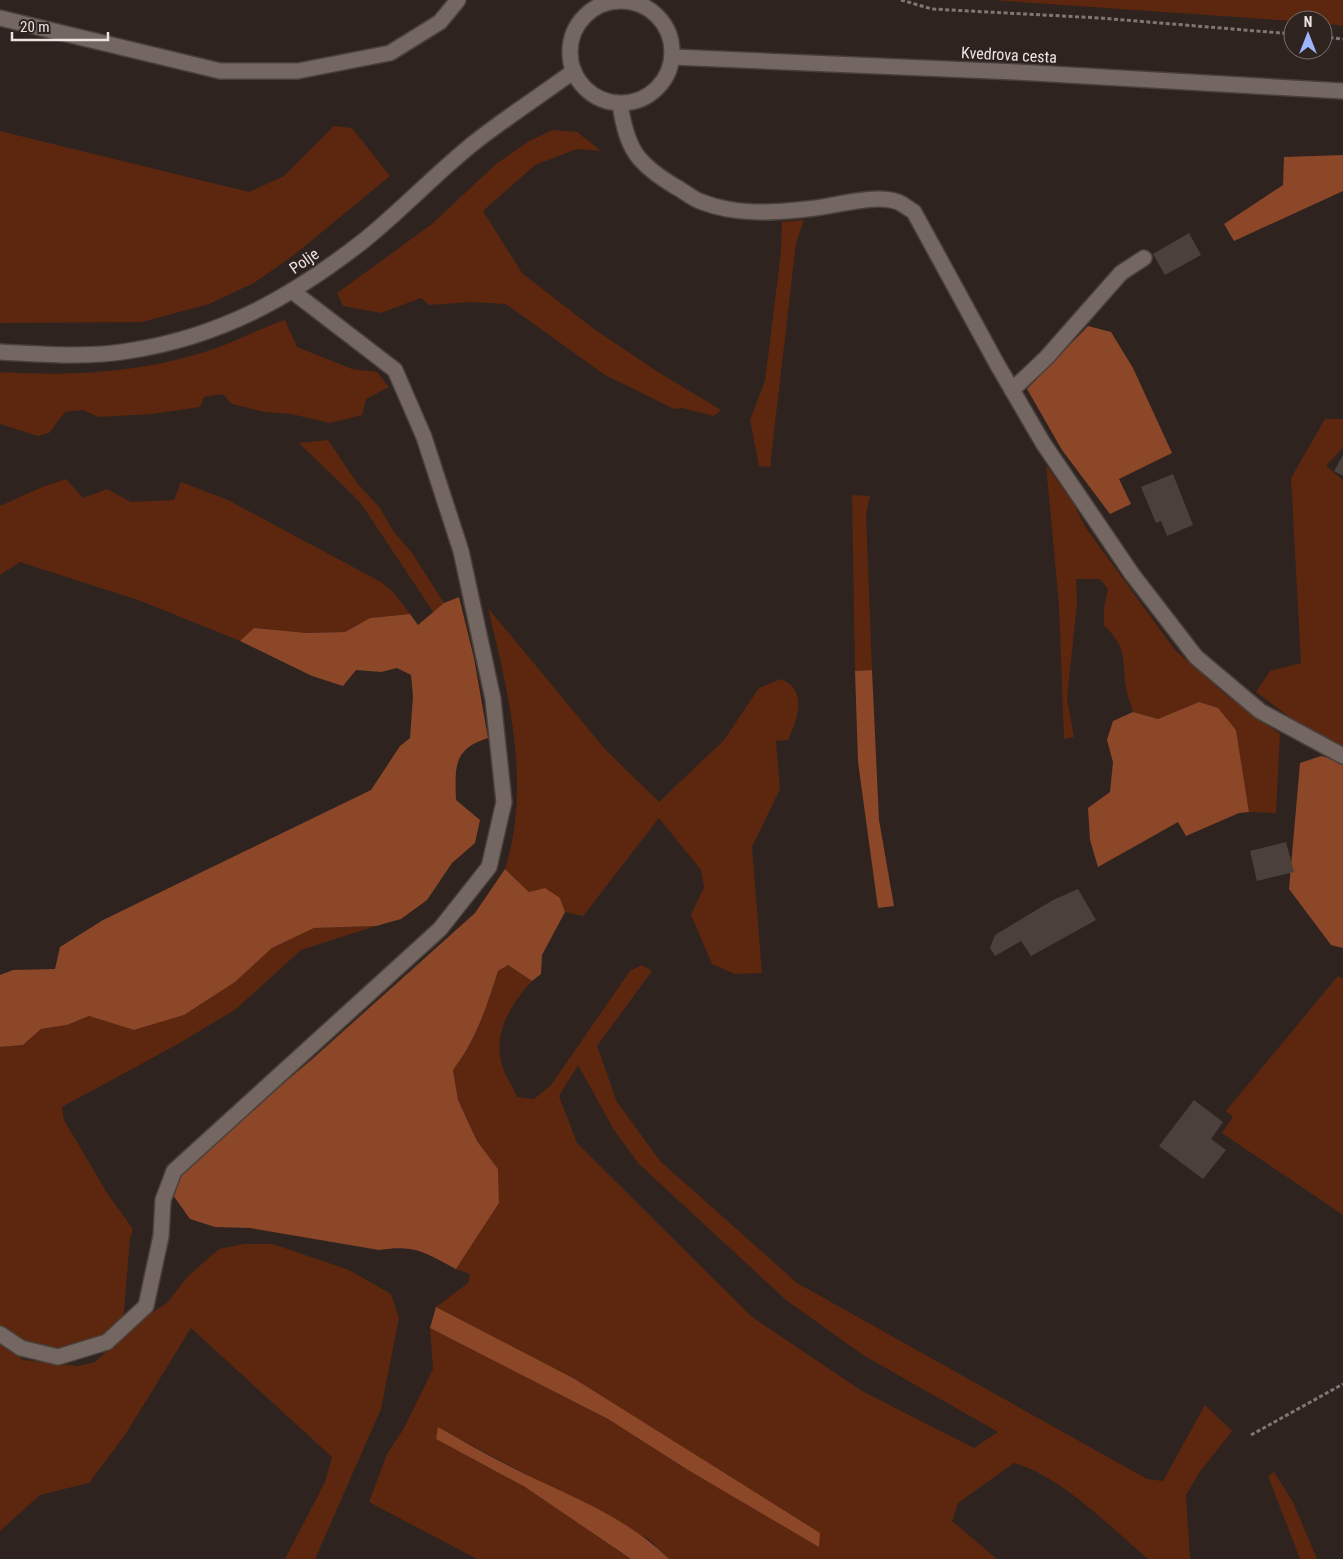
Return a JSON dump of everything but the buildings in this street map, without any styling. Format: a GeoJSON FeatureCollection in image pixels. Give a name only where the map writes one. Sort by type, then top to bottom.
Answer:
{"type":"FeatureCollection","features":[{"type":"Feature","properties":{"kind":"street"},"geometry":{"type":"LineString","coordinates":[[0,18],[220,70],[298,71],[390,53],[440,22],[458,0]]}},
{"type":"Feature","properties":{"kind":"street"},"geometry":{"type":"LineString","coordinates":[[629,1],[644,6],[657,15],[666,27],[672,41],[673,57],[669,72],[655,90],[636,101],[620,104],[605,101],[592,94],[581,84],[574,71],[570,54],[573,36],[581,20],[594,8],[611,2],[629,1]]}},
{"type":"Feature","properties":{"kind":"street","name":"Kvedrova cesta"},"geometry":{"type":"LineString","coordinates":[[673,57],[1016,72],[1343,91]]}},
{"type":"Feature","properties":{"kind":"street","name":"Polje"},"geometry":{"type":"LineString","coordinates":[[0,352],[62,355],[127,352],[179,340],[240,320],[292,292],[362,241],[476,142],[574,71]]}},
{"type":"Feature","properties":{"kind":"street"},"geometry":{"type":"LineString","coordinates":[[620,104],[624,132],[637,158],[656,175],[702,202],[745,212],[767,212],[807,210],[882,199],[898,202],[914,212],[1043,443],[1132,574],[1196,657],[1260,712],[1343,756]]}},
{"type":"Feature","properties":{"kind":"street"},"geometry":{"type":"LineString","coordinates":[[1012,390],[1046,358],[1121,273],[1144,258]]}},
{"type":"Feature","properties":{"kind":"street"},"geometry":{"type":"LineString","coordinates":[[0,1334],[21,1348],[58,1357],[108,1342],[146,1306],[161,1236],[163,1200],[174,1171],[440,929],[489,867],[504,802],[493,699],[461,551],[424,437],[395,370],[292,292]]}},
{"type":"Feature","properties":{"kind":"path"},"geometry":{"type":"LineString","coordinates":[[901,0],[932,9],[1100,18],[1283,33]]}},
{"type":"Feature","properties":{"kind":"path"},"geometry":{"type":"LineString","coordinates":[[1251,1435],[1343,1384]]}},
{"type":"Feature","properties":{"kind":"shaded area"},"geometry":{"type":"Polygon","coordinates":[[[992,0],[1343,0],[1343,26],[1333,24],[1333,10],[1283,10],[1283,20],[992,0]]]}},
{"type":"Feature","properties":{"kind":"shaded area"},"geometry":{"type":"Polygon","coordinates":[[[334,126],[352,128],[390,176],[294,255],[254,283],[209,304],[142,322],[0,323],[0,131],[249,192],[284,176],[334,126]]]}},
{"type":"Feature","properties":{"kind":"shaded area"},"geometry":{"type":"Polygon","coordinates":[[[553,130],[577,132],[601,151],[577,149],[535,165],[483,211],[522,273],[594,329],[658,372],[721,410],[714,416],[682,408],[674,409],[605,375],[506,304],[471,302],[429,305],[421,298],[381,313],[343,306],[337,293],[432,224],[496,164],[529,141],[553,130]]]}},
{"type":"Feature","properties":{"kind":"shaded area"},"geometry":{"type":"Polygon","coordinates":[[[1343,155],[1343,191],[1234,241],[1224,224],[1283,185],[1284,157],[1343,155]]]}},
{"type":"Feature","properties":{"kind":"shaded area"},"geometry":{"type":"Polygon","coordinates":[[[804,220],[796,243],[770,467],[759,466],[750,420],[765,381],[781,252],[782,222],[804,220]]]}},
{"type":"Feature","properties":{"kind":"shaded area"},"geometry":{"type":"Polygon","coordinates":[[[285,320],[297,347],[352,369],[377,372],[389,387],[366,399],[362,415],[330,423],[291,414],[264,412],[232,404],[223,394],[204,397],[200,407],[152,414],[98,417],[83,410],[65,412],[49,433],[38,436],[0,424],[0,372],[84,373],[112,371],[168,362],[222,346],[285,320]]]}},
{"type":"Feature","properties":{"kind":"shaded area"},"geometry":{"type":"Polygon","coordinates":[[[1088,326],[1111,332],[1133,368],[1172,453],[1119,479],[1131,504],[1110,514],[1062,450],[1027,389],[1088,326]]]}},
{"type":"Feature","properties":{"kind":"shaded area"},"geometry":{"type":"Polygon","coordinates":[[[1325,419],[1343,419],[1343,447],[1326,466],[1343,480],[1343,747],[1291,718],[1256,692],[1270,671],[1301,663],[1291,478],[1325,419]]]}},
{"type":"Feature","properties":{"kind":"shaded area"},"geometry":{"type":"Polygon","coordinates":[[[328,440],[357,483],[379,507],[394,532],[412,553],[444,603],[434,613],[360,502],[299,443],[328,440]]]}},
{"type":"Feature","properties":{"kind":"shaded area"},"geometry":{"type":"Polygon","coordinates":[[[1046,465],[1073,503],[1086,528],[1175,650],[1225,694],[1280,734],[1276,813],[1249,812],[1236,730],[1199,702],[1158,719],[1133,712],[1126,686],[1122,651],[1116,639],[1104,625],[1104,608],[1108,589],[1100,579],[1076,579],[1077,603],[1067,699],[1074,737],[1064,739],[1059,605],[1046,465]]]}},
{"type":"Feature","properties":{"kind":"shaded area"},"geometry":{"type":"Polygon","coordinates":[[[66,479],[83,498],[107,489],[131,502],[174,500],[181,482],[228,500],[381,582],[394,593],[410,614],[370,618],[345,632],[307,633],[255,628],[240,641],[141,601],[20,562],[0,575],[0,506],[42,487],[66,479]]]}},
{"type":"Feature","properties":{"kind":"shaded area"},"geometry":{"type":"Polygon","coordinates":[[[852,495],[870,496],[866,513],[872,670],[855,671],[852,495]]]}},
{"type":"Feature","properties":{"kind":"shaded area"},"geometry":{"type":"Polygon","coordinates":[[[459,597],[474,658],[488,738],[468,748],[458,761],[456,769],[456,800],[480,820],[475,843],[452,863],[427,900],[401,919],[376,926],[314,928],[272,948],[235,982],[184,1015],[134,1030],[89,1016],[67,1025],[41,1029],[23,1045],[0,1047],[0,975],[13,970],[55,969],[60,947],[103,920],[371,790],[400,746],[410,738],[413,696],[411,675],[397,668],[381,672],[356,670],[343,686],[312,676],[240,641],[254,628],[307,633],[345,632],[370,618],[410,614],[418,625],[444,603],[459,597]]]}},
{"type":"Feature","properties":{"kind":"shaded area"},"geometry":{"type":"Polygon","coordinates":[[[488,608],[605,749],[659,802],[724,740],[759,688],[781,679],[795,690],[798,697],[798,705],[792,732],[788,740],[776,741],[780,789],[752,847],[762,973],[735,974],[712,964],[691,915],[704,887],[701,870],[659,818],[583,916],[565,912],[560,898],[529,892],[505,869],[513,837],[517,805],[517,772],[509,705],[488,608]]]}},
{"type":"Feature","properties":{"kind":"shaded area"},"geometry":{"type":"Polygon","coordinates":[[[872,670],[879,820],[894,906],[878,908],[858,762],[855,671],[872,670]]]}},
{"type":"Feature","properties":{"kind":"shaded area"},"geometry":{"type":"Polygon","coordinates":[[[1199,702],[1218,708],[1236,730],[1249,812],[1239,813],[1186,836],[1178,822],[1098,867],[1090,840],[1088,808],[1110,792],[1113,762],[1107,740],[1113,721],[1133,712],[1158,719],[1199,702]]]}},
{"type":"Feature","properties":{"kind":"shaded area"},"geometry":{"type":"Polygon","coordinates":[[[1321,756],[1343,762],[1343,948],[1331,945],[1289,889],[1300,763],[1321,756]]]}},
{"type":"Feature","properties":{"kind":"shaded area"},"geometry":{"type":"Polygon","coordinates":[[[505,869],[529,892],[545,888],[560,898],[565,912],[542,955],[541,974],[532,981],[508,965],[498,971],[485,1010],[474,1035],[453,1070],[458,1100],[477,1141],[498,1169],[499,1203],[456,1269],[428,1254],[411,1249],[391,1248],[379,1250],[250,1228],[215,1227],[190,1219],[170,1191],[185,1168],[310,1061],[475,913],[505,869]]]}},
{"type":"Feature","properties":{"kind":"shaded area"},"geometry":{"type":"Polygon","coordinates":[[[376,926],[301,950],[236,1009],[178,1044],[62,1107],[64,1120],[107,1193],[133,1229],[130,1239],[123,1322],[99,1341],[75,1349],[61,1350],[48,1349],[22,1342],[0,1330],[0,1047],[23,1045],[41,1029],[67,1025],[89,1016],[134,1030],[184,1015],[235,982],[272,948],[314,928],[376,926]]]}},
{"type":"Feature","properties":{"kind":"shaded area"},"geometry":{"type":"Polygon","coordinates":[[[508,965],[532,981],[517,999],[506,1019],[500,1041],[500,1053],[503,1069],[517,1097],[534,1099],[551,1085],[630,971],[642,965],[652,971],[597,1046],[617,1102],[660,1161],[797,1283],[1147,1479],[1163,1481],[1205,1405],[1232,1431],[1199,1473],[1186,1495],[1190,1559],[1148,1559],[1067,1491],[1050,1479],[1014,1463],[958,1503],[952,1521],[997,1559],[669,1559],[650,1540],[439,1428],[436,1439],[525,1487],[631,1559],[477,1559],[369,1502],[387,1454],[404,1428],[433,1369],[430,1328],[608,1419],[688,1470],[819,1546],[573,1378],[436,1307],[468,1283],[470,1274],[456,1269],[499,1203],[498,1169],[477,1141],[458,1100],[453,1070],[474,1035],[485,1010],[498,971],[508,965]],[[578,1065],[559,1096],[577,1143],[752,1317],[862,1391],[974,1448],[998,1432],[863,1355],[786,1300],[639,1164],[614,1130],[578,1065]]]}},
{"type":"Feature","properties":{"kind":"shaded area"},"geometry":{"type":"Polygon","coordinates":[[[1338,976],[1343,979],[1343,1215],[1222,1133],[1233,1117],[1226,1111],[1338,976]]]}},
{"type":"Feature","properties":{"kind":"shaded area"},"geometry":{"type":"Polygon","coordinates":[[[244,1244],[273,1244],[349,1270],[391,1294],[399,1318],[381,1409],[315,1559],[285,1559],[325,1482],[332,1457],[191,1328],[125,1435],[89,1483],[40,1495],[0,1531],[0,1344],[24,1360],[78,1366],[95,1362],[140,1320],[167,1303],[188,1276],[219,1249],[244,1244]]]}},
{"type":"Feature","properties":{"kind":"shaded area"},"geometry":{"type":"Polygon","coordinates":[[[436,1307],[573,1378],[820,1533],[819,1547],[688,1470],[608,1419],[430,1328],[436,1307]]]}},
{"type":"Feature","properties":{"kind":"shaded area"},"geometry":{"type":"Polygon","coordinates":[[[438,1427],[529,1476],[585,1502],[621,1522],[654,1545],[669,1559],[631,1559],[525,1487],[436,1439],[438,1427]]]}},
{"type":"Feature","properties":{"kind":"shaded area"},"geometry":{"type":"Polygon","coordinates":[[[1274,1472],[1293,1502],[1317,1559],[1300,1559],[1268,1476],[1274,1472]]]}}]}
